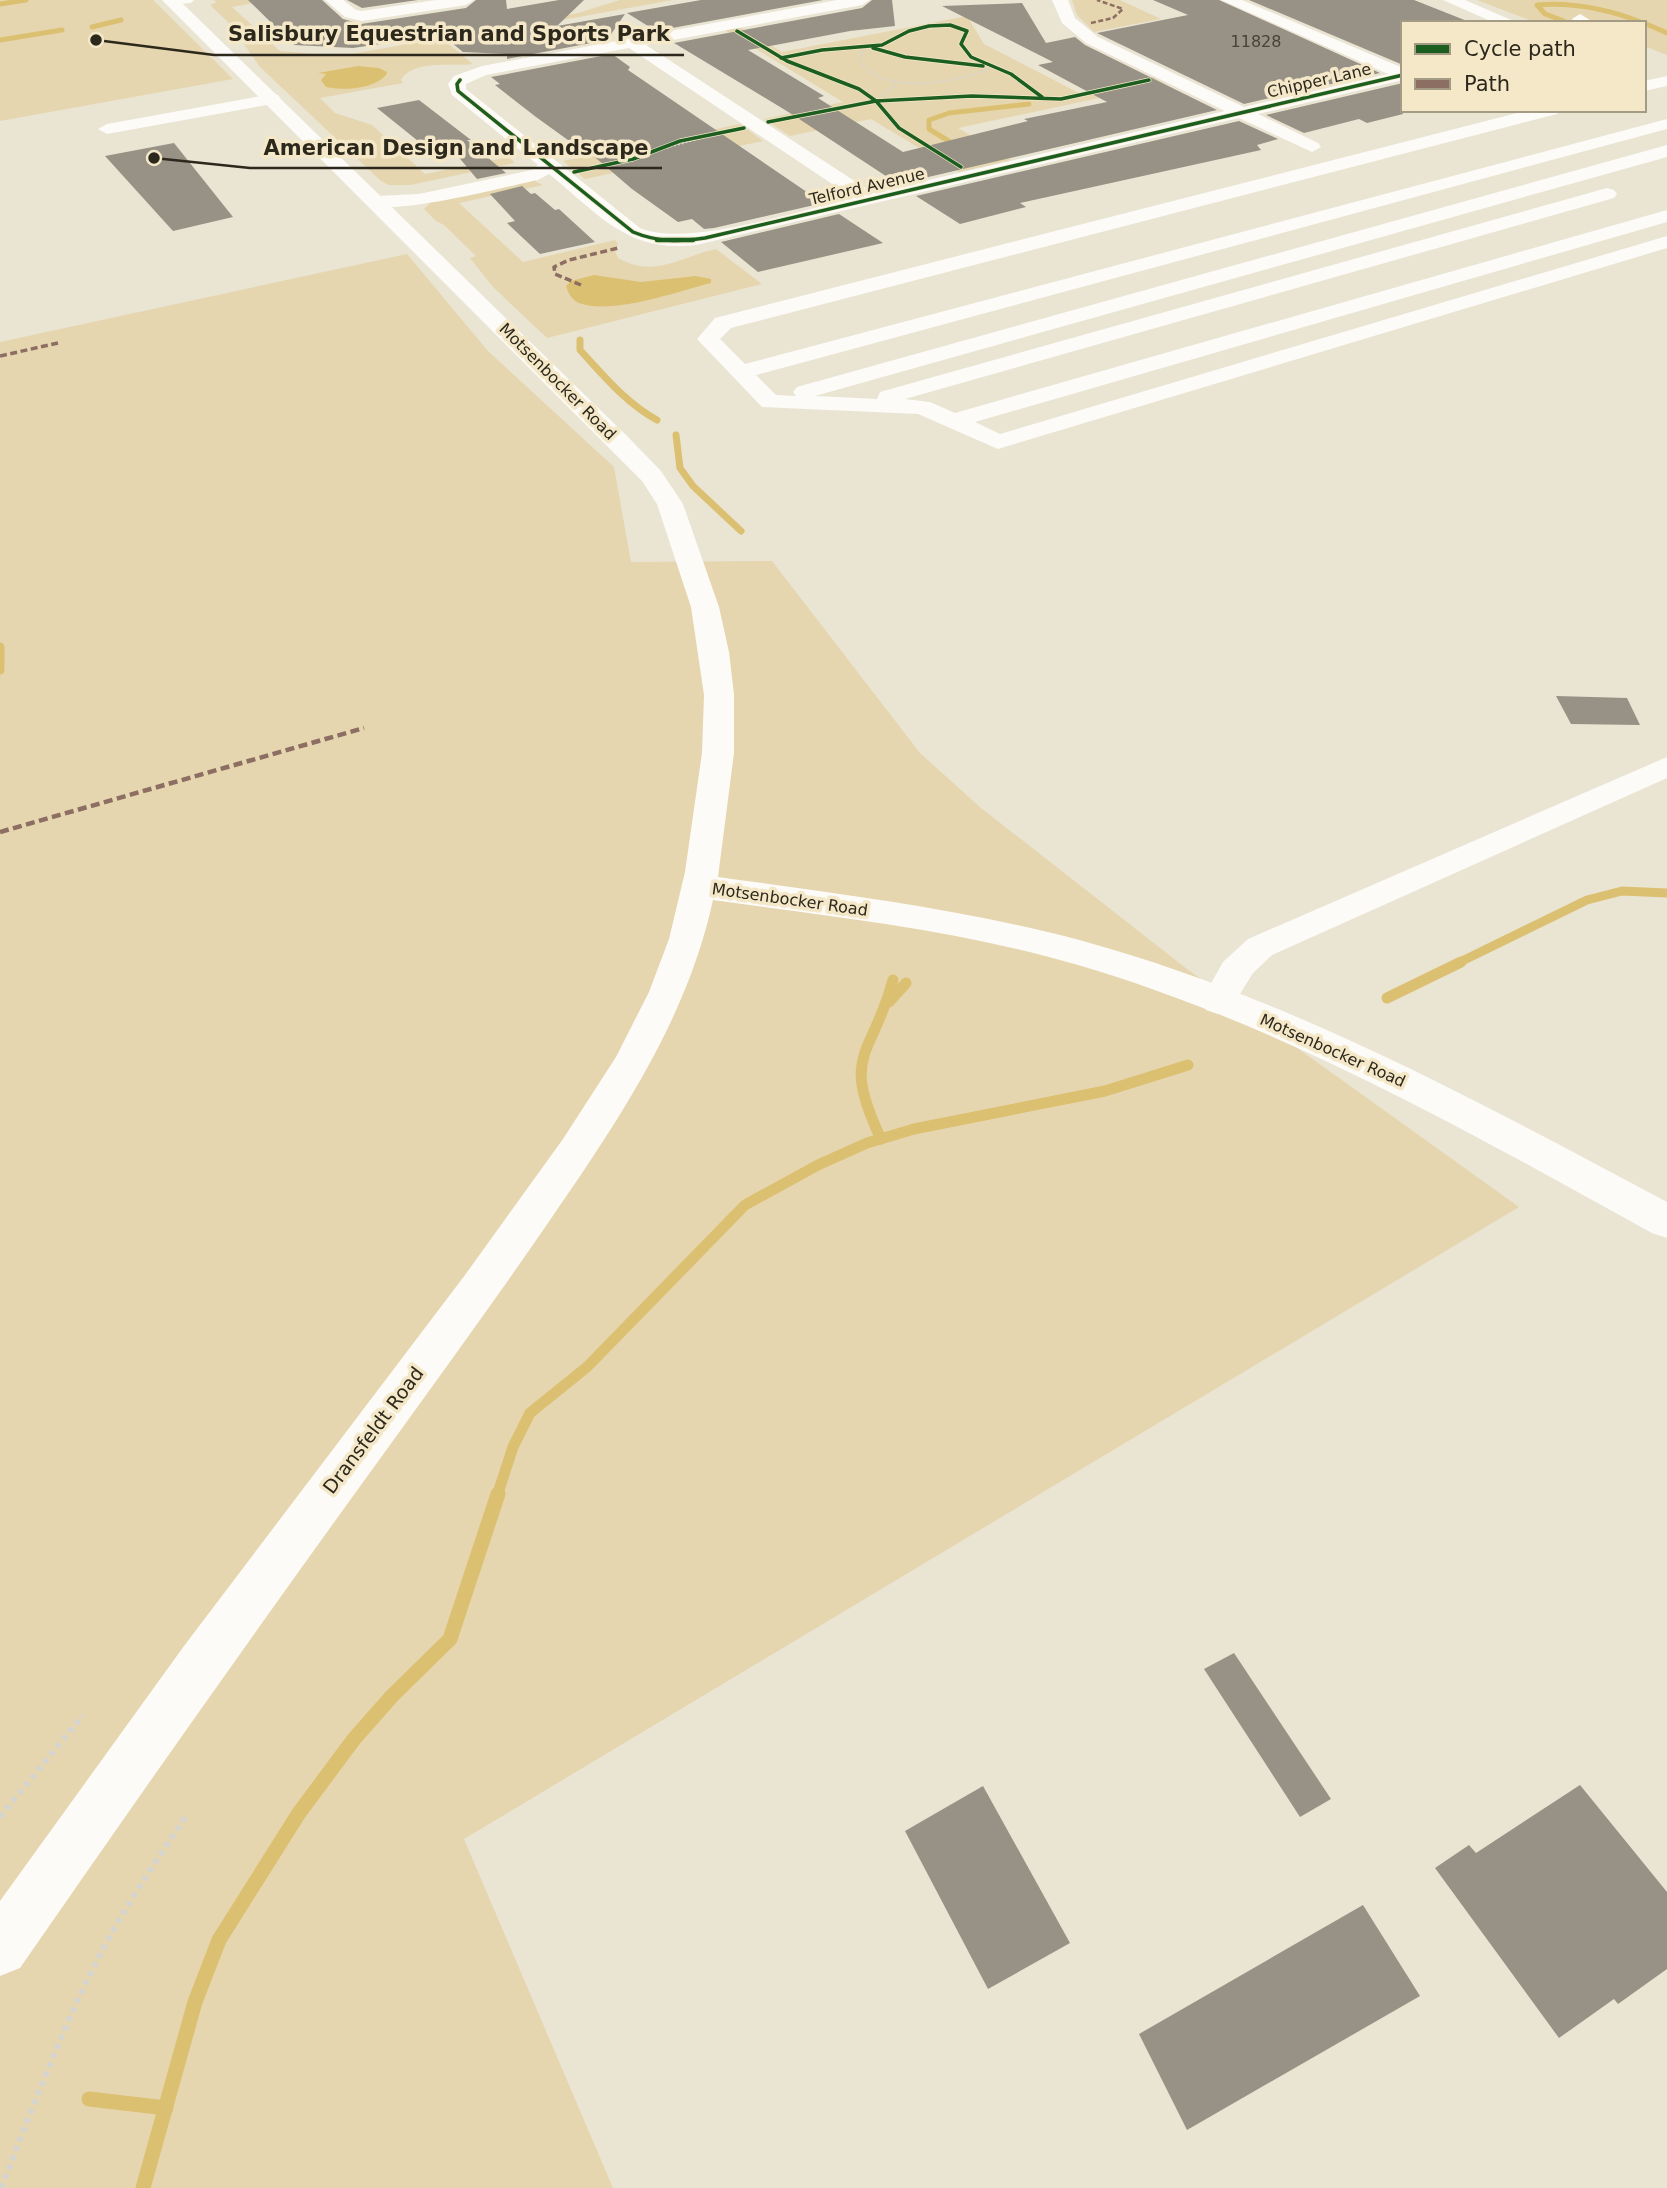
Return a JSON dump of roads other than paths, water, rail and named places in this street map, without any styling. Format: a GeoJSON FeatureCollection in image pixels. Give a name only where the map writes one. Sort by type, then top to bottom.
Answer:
{"type":"FeatureCollection","features":[{"type":"Feature","properties":{"kind":"main road","name":"Motsenbocker Road"},"geometry":{"type":"LineString","coordinates":[[176,1],[638,461],[652,476],[670,504],[705,607],[719,695],[718,753],[698,886],[971,927],[1115,964],[1218,1000],[1388,1073],[1667,1221]]}},
{"type":"Feature","properties":{"kind":"main road","name":"Dransfeldt Road"},"geometry":{"type":"LineString","coordinates":[[0,1948],[202,1663],[480,1287],[590,1130],[632,1063],[658,1014],[684,946],[698,886]]}},
{"type":"Feature","properties":{"kind":"street"},"geometry":{"type":"LineString","coordinates":[[333,0],[351,14],[362,16],[466,0]]}},
{"type":"Feature","properties":{"kind":"street"},"geometry":{"type":"LineString","coordinates":[[439,78],[460,80],[482,71],[859,0]]}},
{"type":"Feature","properties":{"kind":"street"},"geometry":{"type":"LineString","coordinates":[[1060,0],[1068,20],[1092,40],[1312,147]]}},
{"type":"Feature","properties":{"kind":"street"},"geometry":{"type":"LineString","coordinates":[[1229,0],[1401,73]]}},
{"type":"Feature","properties":{"kind":"street"},"geometry":{"type":"LineString","coordinates":[[1451,0],[1505,21]]}},
{"type":"Feature","properties":{"kind":"street"},"geometry":{"type":"LineString","coordinates":[[632,43],[870,200]]}},
{"type":"Feature","properties":{"kind":"street","name":"Chipper Lane"},"geometry":{"type":"LineString","coordinates":[[1242,113],[1401,74]]}},
{"type":"Feature","properties":{"kind":"street"},"geometry":{"type":"LineString","coordinates":[[377,202],[419,200],[538,174],[550,165],[458,91],[457,84],[460,80]]}},
{"type":"Feature","properties":{"kind":"street"},"geometry":{"type":"LineString","coordinates":[[1646,85],[1667,80]]}},
{"type":"Feature","properties":{"kind":"street"},"geometry":{"type":"LineString","coordinates":[[107,129],[272,99]]}},
{"type":"Feature","properties":{"kind":"street"},"geometry":{"type":"LineString","coordinates":[[1543,112],[723,323],[708,340],[770,402],[922,407],[998,442],[1667,242]]}},
{"type":"Feature","properties":{"kind":"street","name":"Telford Avenue"},"geometry":{"type":"LineString","coordinates":[[550,165],[657,248],[1242,113]]}},
{"type":"Feature","properties":{"kind":"street"},"geometry":{"type":"LineString","coordinates":[[741,372],[1667,124]]}},
{"type":"Feature","properties":{"kind":"street"},"geometry":{"type":"LineString","coordinates":[[770,402],[1667,151]]}},
{"type":"Feature","properties":{"kind":"street"},"geometry":{"type":"LineString","coordinates":[[862,405],[1625,189]]}},
{"type":"Feature","properties":{"kind":"street"},"geometry":{"type":"LineString","coordinates":[[954,421],[1667,216]]}},
{"type":"Feature","properties":{"kind":"street"},"geometry":{"type":"LineString","coordinates":[[719,350],[746,343]]}},
{"type":"Feature","properties":{"kind":"street"},"geometry":{"type":"LineString","coordinates":[[1218,1000],[1237,967],[1246,956],[1260,947],[1667,766]]}},
{"type":"Feature","properties":{"kind":"waterway"},"geometry":{"type":"LineString","coordinates":[[0,4],[26,0]]}},
{"type":"Feature","properties":{"kind":"waterway"},"geometry":{"type":"LineString","coordinates":[[1564,21],[1545,14],[1537,5],[1591,8],[1637,21]]}},
{"type":"Feature","properties":{"kind":"waterway"},"geometry":{"type":"LineString","coordinates":[[92,27],[121,20]]}},
{"type":"Feature","properties":{"kind":"waterway"},"geometry":{"type":"LineString","coordinates":[[1646,24],[1667,33]]}},
{"type":"Feature","properties":{"kind":"waterway"},"geometry":{"type":"LineString","coordinates":[[0,40],[62,30]]}},
{"type":"Feature","properties":{"kind":"waterway"},"geometry":{"type":"LineString","coordinates":[[960,148],[929,129],[929,120],[949,113],[1029,104]]}},
{"type":"Feature","properties":{"kind":"waterway"},"geometry":{"type":"LineString","coordinates":[[580,340],[580,350],[607,379],[635,406],[657,420]]}},
{"type":"Feature","properties":{"kind":"waterway"},"geometry":{"type":"LineString","coordinates":[[676,435],[680,468],[693,486],[741,531]]}},
{"type":"Feature","properties":{"kind":"waterway"},"geometry":{"type":"LineString","coordinates":[[0,647],[0,670]]}},
{"type":"Feature","properties":{"kind":"waterway"},"geometry":{"type":"LineString","coordinates":[[1458,963],[1587,900],[1622,891],[1667,893]]}},
{"type":"Feature","properties":{"kind":"waterway"},"geometry":{"type":"LineString","coordinates":[[1387,998],[1461,962]]}},
{"type":"Feature","properties":{"kind":"waterway"},"geometry":{"type":"LineString","coordinates":[[881,1139],[869,1111],[861,1071],[864,1056],[893,980]]}},
{"type":"Feature","properties":{"kind":"waterway"},"geometry":{"type":"LineString","coordinates":[[889,1002],[906,983]]}},
{"type":"Feature","properties":{"kind":"waterway"},"geometry":{"type":"LineString","coordinates":[[881,1139],[914,1129],[1105,1091],[1188,1065]]}},
{"type":"Feature","properties":{"kind":"waterway"},"geometry":{"type":"LineString","coordinates":[[497,1496],[513,1447],[530,1413],[587,1367],[745,1205],[818,1165],[881,1139]]}},
{"type":"Feature","properties":{"kind":"waterway"},"geometry":{"type":"LineString","coordinates":[[165,2108],[195,2002],[219,1940],[299,1813],[354,1739],[392,1696],[450,1639],[498,1494]]}},
{"type":"Feature","properties":{"kind":"waterway"},"geometry":{"type":"LineString","coordinates":[[89,2099],[165,2108]]}},
{"type":"Feature","properties":{"kind":"waterway"},"geometry":{"type":"LineString","coordinates":[[143,2188],[165,2108]]}},
{"type":"Feature","properties":{"kind":"place","name":"Salisbury Equestrian and Sports Park"},"geometry":{"type":"Point","coordinates":[96,40]}},
{"type":"Feature","properties":{"kind":"place","name":"American Design and Landscape"},"geometry":{"type":"Point","coordinates":[154,158]}}]}
